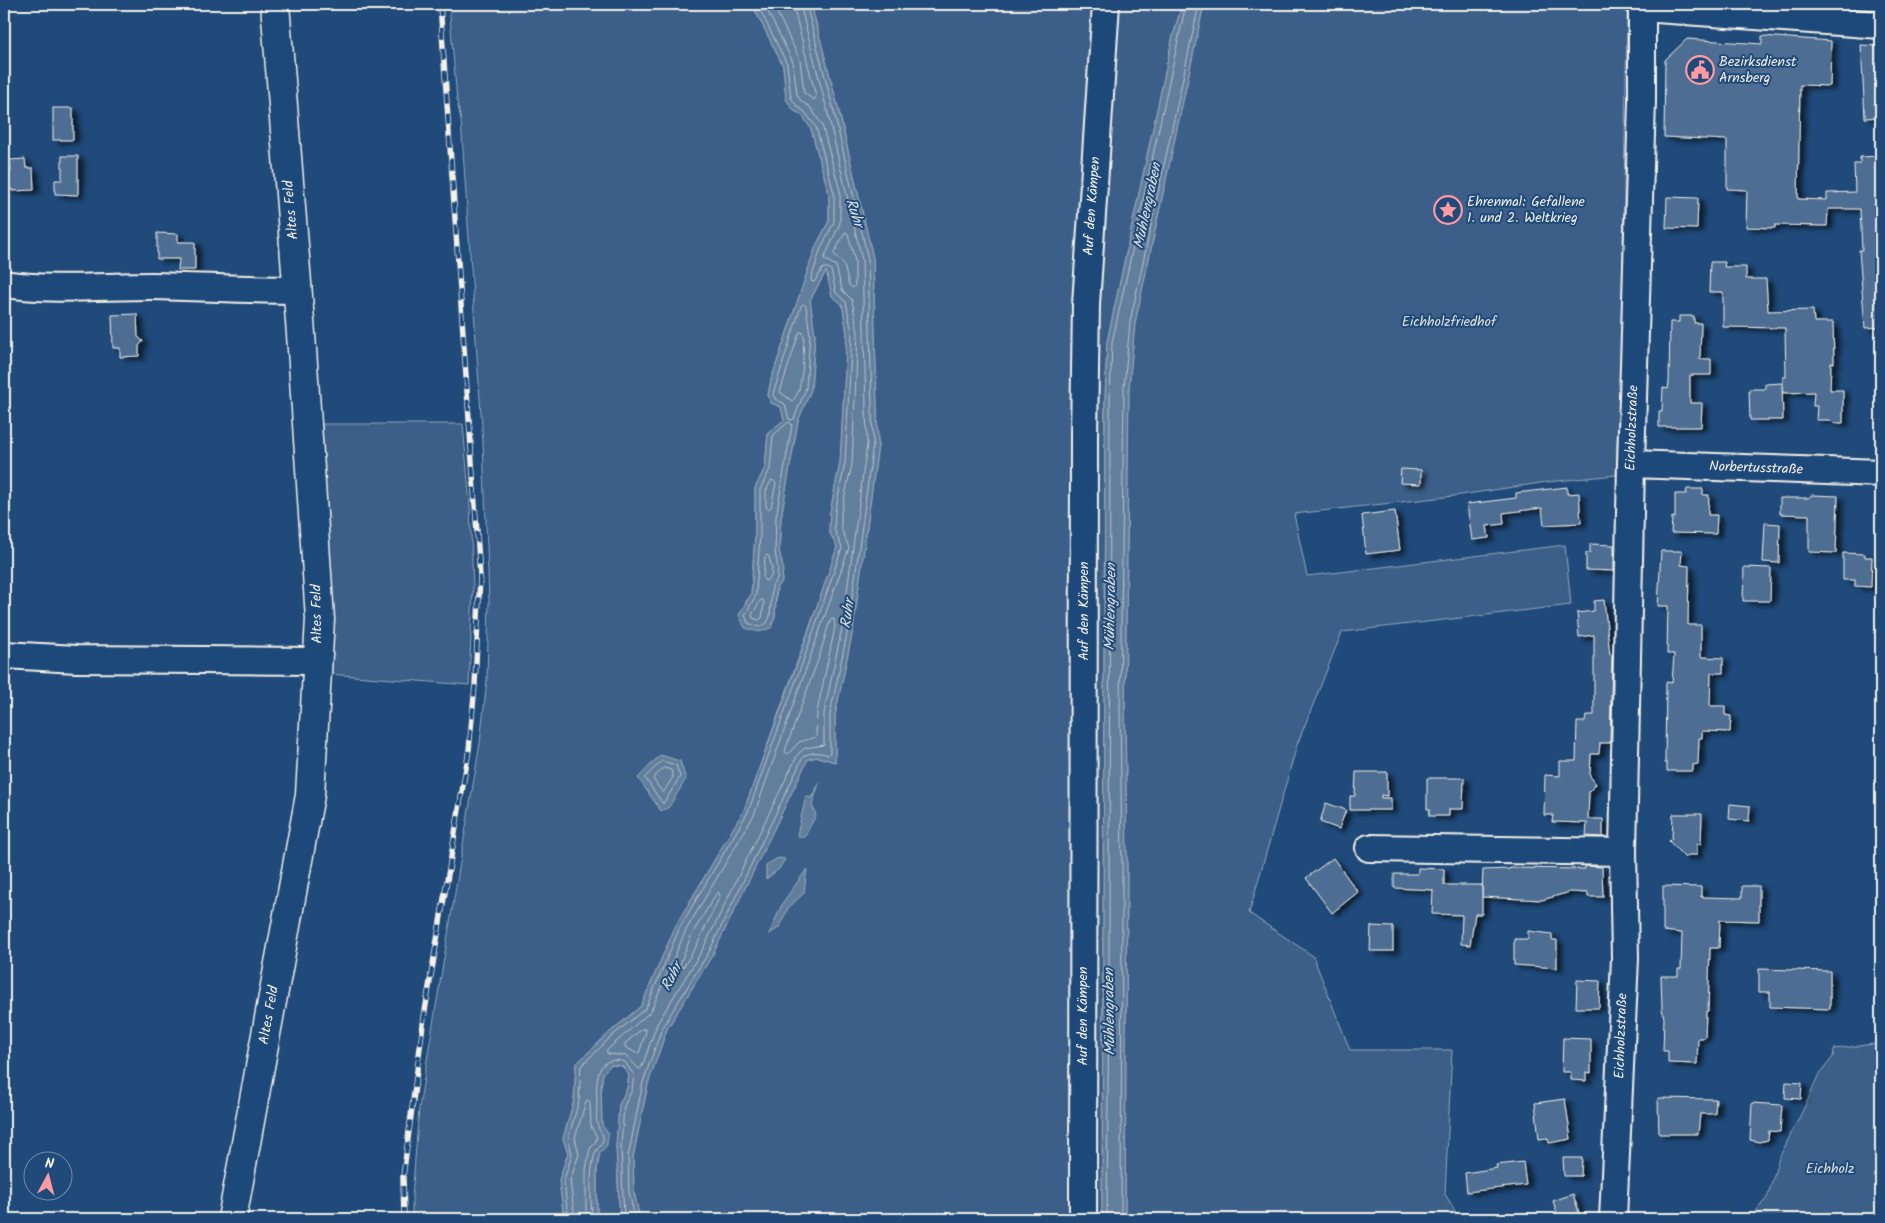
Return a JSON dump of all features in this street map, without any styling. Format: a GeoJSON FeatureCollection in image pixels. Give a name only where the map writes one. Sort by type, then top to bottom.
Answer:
{"type":"FeatureCollection","features":[{"type":"Feature","properties":{"kind":"main road","name":"Altes Feld"},"geometry":{"type":"LineString","coordinates":[[232,1219],[310,795],[320,618],[298,290],[275,4]]}},
{"type":"Feature","properties":{"kind":"street","name":"Auf den Kämpen"},"geometry":{"type":"LineString","coordinates":[[1083,1219],[1084,455],[1086,304],[1106,4]]}},
{"type":"Feature","properties":{"kind":"street"},"geometry":{"type":"LineString","coordinates":[[1642,6],[1804,12],[1881,25]]}},
{"type":"Feature","properties":{"kind":"street","name":"Eichholzstraße"},"geometry":{"type":"LineString","coordinates":[[1613,1219],[1624,958],[1623,852],[1631,464],[1642,102],[1642,6]]}},
{"type":"Feature","properties":{"kind":"street"},"geometry":{"type":"LineString","coordinates":[[4,284],[45,288],[152,286],[232,290],[298,290]]}},
{"type":"Feature","properties":{"kind":"street","name":"Norbertusstraße"},"geometry":{"type":"LineString","coordinates":[[1631,464],[1881,473]]}},
{"type":"Feature","properties":{"kind":"street"},"geometry":{"type":"LineString","coordinates":[[4,655],[77,659],[317,661]]}},
{"type":"Feature","properties":{"kind":"street"},"geometry":{"type":"LineString","coordinates":[[1369,848],[1623,852]]}},
{"type":"Feature","properties":{"kind":"green space"},"geometry":{"type":"Polygon","coordinates":[[[449,4],[752,4],[783,66],[786,99],[793,110],[802,115],[811,129],[829,194],[829,221],[816,246],[771,380],[768,395],[771,403],[781,407],[784,420],[768,433],[765,468],[755,488],[755,534],[751,595],[745,603],[775,617],[777,587],[783,568],[779,550],[781,518],[798,421],[811,390],[815,335],[810,300],[827,270],[832,296],[842,303],[847,333],[840,463],[830,512],[829,531],[837,547],[832,564],[744,810],[676,925],[641,1006],[576,1064],[574,1100],[563,1139],[568,1153],[559,1180],[564,1219],[412,1219],[419,1108],[480,743],[487,679],[489,601],[483,443],[461,121],[457,101],[449,4]]]}},
{"type":"Feature","properties":{"kind":"green space"},"geometry":{"type":"Polygon","coordinates":[[[811,4],[1099,4],[1079,1219],[640,1219],[634,1192],[633,1157],[648,1084],[667,1029],[713,954],[808,759],[818,757],[835,762],[835,715],[853,630],[878,445],[873,258],[838,107],[811,4]]]}},
{"type":"Feature","properties":{"kind":"green space"},"geometry":{"type":"Polygon","coordinates":[[[1110,4],[1182,4],[1172,40],[1107,342],[1105,400],[1102,1219],[1087,1219],[1088,525],[1110,4]]]}},
{"type":"Feature","properties":{"kind":"green space","name":"Eichholzfriedhof"},"geometry":{"type":"Polygon","coordinates":[[[1204,4],[1580,4],[1627,12],[1622,314],[1616,475],[1294,514],[1307,576],[1565,545],[1571,605],[1342,632],[1297,745],[1249,913],[1313,956],[1350,1050],[1452,1050],[1445,1194],[1460,1219],[1125,1219],[1127,866],[1125,708],[1129,387],[1135,323],[1204,4]]]}},
{"type":"Feature","properties":{"kind":"green space"},"geometry":{"type":"Polygon","coordinates":[[[1817,4],[1881,4],[1881,11],[1817,7],[1817,4]]]}},
{"type":"Feature","properties":{"kind":"green space"},"geometry":{"type":"Polygon","coordinates":[[[322,424],[463,424],[470,505],[473,587],[469,685],[328,674],[329,563],[322,424]]]}},
{"type":"Feature","properties":{"kind":"green space","name":"Eichholz"},"geometry":{"type":"Polygon","coordinates":[[[1881,1043],[1881,1219],[1749,1219],[1767,1198],[1779,1158],[1818,1076],[1833,1057],[1834,1049],[1881,1043]]]}},
{"type":"Feature","properties":{"kind":"green space"},"geometry":{"type":"Polygon","coordinates":[[[611,1065],[622,1066],[629,1075],[627,1088],[619,1105],[616,1147],[620,1219],[597,1219],[597,1170],[602,1125],[601,1087],[603,1073],[611,1065]]]}},
{"type":"Feature","properties":{"kind":"water","name":"Ruhr"},"geometry":{"type":"Polygon","coordinates":[[[752,4],[811,4],[838,107],[873,258],[878,445],[853,630],[835,715],[835,762],[818,757],[808,759],[713,954],[667,1029],[648,1084],[633,1157],[634,1192],[640,1219],[620,1219],[616,1147],[619,1105],[627,1088],[629,1075],[622,1066],[611,1065],[603,1073],[601,1087],[602,1125],[608,1133],[607,1145],[600,1153],[597,1170],[597,1219],[564,1219],[559,1180],[568,1153],[563,1139],[574,1100],[576,1064],[641,1006],[676,925],[744,810],[802,651],[837,547],[829,531],[830,512],[840,463],[847,333],[842,304],[832,296],[826,271],[810,300],[815,335],[811,390],[798,421],[781,518],[779,550],[783,568],[782,582],[776,587],[775,617],[771,628],[759,632],[745,628],[739,615],[751,594],[755,534],[755,488],[765,468],[768,433],[784,420],[781,407],[771,403],[768,395],[771,380],[816,246],[829,221],[829,194],[811,129],[802,115],[793,110],[786,99],[783,66],[752,4]]]}},
{"type":"Feature","properties":{"kind":"water","name":"Mühlengraben"},"geometry":{"type":"Polygon","coordinates":[[[1182,4],[1204,4],[1135,323],[1129,387],[1125,708],[1127,866],[1125,1219],[1102,1219],[1105,400],[1107,342],[1172,40],[1182,4]]]}},
{"type":"Feature","properties":{"kind":"water"},"geometry":{"type":"Polygon","coordinates":[[[660,755],[680,761],[686,779],[669,807],[661,811],[638,778],[660,755]]]}},
{"type":"Feature","properties":{"kind":"water"},"geometry":{"type":"Polygon","coordinates":[[[819,783],[812,805],[816,815],[804,838],[797,835],[806,796],[811,798],[819,783]]]}},
{"type":"Feature","properties":{"kind":"water"},"geometry":{"type":"Polygon","coordinates":[[[778,858],[785,859],[779,869],[766,879],[766,865],[778,858]]]}},
{"type":"Feature","properties":{"kind":"water"},"geometry":{"type":"Polygon","coordinates":[[[807,869],[804,893],[788,908],[779,928],[769,934],[783,902],[807,869]]]}},
{"type":"Feature","properties":{"kind":"building"},"geometry":{"type":"Polygon","coordinates":[[[1762,36],[1831,41],[1830,86],[1800,85],[1798,199],[1827,200],[1827,193],[1855,192],[1854,164],[1860,164],[1860,157],[1881,156],[1881,327],[1865,328],[1859,250],[1862,250],[1860,209],[1828,209],[1827,226],[1775,225],[1775,228],[1746,227],[1747,190],[1727,189],[1727,140],[1664,137],[1665,60],[1687,39],[1762,44],[1762,36]]]}},
{"type":"Feature","properties":{"kind":"building"},"geometry":{"type":"Polygon","coordinates":[[[1861,45],[1881,46],[1881,117],[1865,118],[1861,45]]]}},
{"type":"Feature","properties":{"kind":"building"},"geometry":{"type":"Polygon","coordinates":[[[53,108],[73,108],[73,140],[53,140],[53,108]]]}},
{"type":"Feature","properties":{"kind":"building"},"geometry":{"type":"Polygon","coordinates":[[[62,156],[78,156],[78,195],[55,194],[55,180],[62,180],[62,156]]]}},
{"type":"Feature","properties":{"kind":"building"},"geometry":{"type":"Polygon","coordinates":[[[25,159],[26,168],[33,168],[34,190],[12,191],[12,189],[4,189],[4,172],[11,171],[10,160],[25,159]]]}},
{"type":"Feature","properties":{"kind":"building"},"geometry":{"type":"Polygon","coordinates":[[[1667,197],[1698,198],[1697,229],[1666,228],[1667,197]]]}},
{"type":"Feature","properties":{"kind":"building"},"geometry":{"type":"Polygon","coordinates":[[[157,233],[178,234],[178,242],[195,242],[195,270],[178,270],[179,259],[157,259],[157,233]]]}},
{"type":"Feature","properties":{"kind":"building"},"geometry":{"type":"Polygon","coordinates":[[[1710,262],[1725,262],[1724,267],[1746,267],[1746,279],[1766,279],[1768,311],[1813,310],[1814,322],[1833,322],[1834,363],[1831,363],[1830,390],[1843,390],[1843,423],[1833,423],[1830,420],[1816,420],[1817,406],[1813,406],[1814,392],[1783,393],[1783,377],[1786,377],[1785,328],[1723,327],[1723,292],[1709,292],[1710,262]]]}},
{"type":"Feature","properties":{"kind":"building"},"geometry":{"type":"Polygon","coordinates":[[[137,314],[138,337],[143,341],[139,346],[139,356],[120,357],[120,348],[113,348],[112,315],[137,314]]]}},
{"type":"Feature","properties":{"kind":"building"},"geometry":{"type":"Polygon","coordinates":[[[1679,316],[1694,316],[1694,323],[1701,323],[1700,359],[1711,359],[1711,375],[1690,375],[1690,403],[1702,403],[1701,427],[1659,427],[1659,411],[1662,411],[1663,388],[1668,389],[1669,382],[1670,322],[1679,322],[1679,316]]]}},
{"type":"Feature","properties":{"kind":"building"},"geometry":{"type":"Polygon","coordinates":[[[1782,383],[1783,420],[1750,420],[1749,389],[1765,389],[1765,384],[1782,383]]]}},
{"type":"Feature","properties":{"kind":"building"},"geometry":{"type":"Polygon","coordinates":[[[1401,469],[1421,470],[1421,484],[1400,483],[1401,469]]]}},
{"type":"Feature","properties":{"kind":"building"},"geometry":{"type":"Polygon","coordinates":[[[1567,487],[1567,494],[1579,493],[1581,523],[1544,525],[1542,508],[1503,513],[1504,524],[1487,526],[1489,538],[1472,540],[1467,504],[1516,498],[1516,493],[1567,487]]]}},
{"type":"Feature","properties":{"kind":"building"},"geometry":{"type":"Polygon","coordinates":[[[1687,489],[1703,489],[1703,495],[1709,495],[1708,515],[1717,515],[1716,534],[1671,533],[1672,517],[1675,518],[1675,494],[1686,494],[1687,489]]]}},
{"type":"Feature","properties":{"kind":"building"},"geometry":{"type":"Polygon","coordinates":[[[1812,495],[1838,496],[1836,553],[1809,552],[1809,515],[1780,514],[1780,498],[1808,498],[1812,495]]]}},
{"type":"Feature","properties":{"kind":"building"},"geometry":{"type":"Polygon","coordinates":[[[1395,511],[1400,550],[1366,554],[1362,515],[1395,511]]]}},
{"type":"Feature","properties":{"kind":"building"},"geometry":{"type":"Polygon","coordinates":[[[1765,523],[1780,524],[1779,563],[1763,562],[1765,523]]]}},
{"type":"Feature","properties":{"kind":"building"},"geometry":{"type":"Polygon","coordinates":[[[1590,544],[1614,545],[1614,571],[1586,570],[1586,553],[1590,553],[1590,544]]]}},
{"type":"Feature","properties":{"kind":"building"},"geometry":{"type":"Polygon","coordinates":[[[1661,551],[1682,551],[1681,565],[1689,566],[1688,625],[1701,625],[1701,657],[1723,658],[1723,673],[1711,673],[1710,706],[1725,706],[1725,715],[1731,716],[1730,732],[1702,731],[1702,738],[1699,738],[1698,764],[1693,765],[1693,771],[1667,771],[1667,763],[1665,763],[1666,682],[1672,683],[1674,654],[1667,654],[1668,606],[1658,606],[1661,551]]]}},
{"type":"Feature","properties":{"kind":"building"},"geometry":{"type":"Polygon","coordinates":[[[1843,553],[1865,554],[1865,557],[1872,557],[1871,587],[1855,586],[1855,580],[1843,580],[1843,553]]]}},
{"type":"Feature","properties":{"kind":"building"},"geometry":{"type":"Polygon","coordinates":[[[1744,567],[1771,568],[1770,601],[1743,601],[1744,567]]]}},
{"type":"Feature","properties":{"kind":"building"},"geometry":{"type":"Polygon","coordinates":[[[1604,600],[1610,655],[1612,655],[1610,743],[1600,743],[1599,754],[1591,754],[1590,776],[1596,784],[1589,792],[1588,819],[1603,819],[1603,837],[1586,836],[1587,823],[1552,822],[1553,815],[1544,815],[1545,775],[1560,776],[1560,761],[1576,761],[1577,722],[1585,722],[1586,715],[1594,715],[1594,635],[1579,637],[1577,613],[1594,611],[1594,601],[1604,600]]]}},
{"type":"Feature","properties":{"kind":"building"},"geometry":{"type":"Polygon","coordinates":[[[1356,772],[1387,772],[1387,796],[1381,795],[1381,798],[1391,798],[1391,810],[1350,810],[1350,796],[1355,796],[1356,772]]]}},
{"type":"Feature","properties":{"kind":"building"},"geometry":{"type":"Polygon","coordinates":[[[1427,778],[1464,778],[1463,809],[1449,809],[1449,816],[1429,816],[1430,809],[1427,809],[1427,778]]]}},
{"type":"Feature","properties":{"kind":"building"},"geometry":{"type":"Polygon","coordinates":[[[1326,803],[1346,810],[1339,829],[1320,822],[1326,803]]]}},
{"type":"Feature","properties":{"kind":"building"},"geometry":{"type":"Polygon","coordinates":[[[1730,804],[1750,806],[1749,821],[1729,819],[1730,804]]]}},
{"type":"Feature","properties":{"kind":"building"},"geometry":{"type":"Polygon","coordinates":[[[1673,814],[1702,814],[1701,844],[1697,844],[1697,855],[1689,855],[1685,858],[1669,841],[1672,838],[1673,814]]]}},
{"type":"Feature","properties":{"kind":"building"},"geometry":{"type":"Polygon","coordinates":[[[1333,858],[1358,892],[1332,913],[1306,878],[1333,858]]]}},
{"type":"Feature","properties":{"kind":"building"},"geometry":{"type":"Polygon","coordinates":[[[1585,866],[1602,867],[1603,897],[1588,897],[1588,893],[1570,892],[1542,900],[1482,897],[1483,870],[1510,868],[1585,869],[1585,866]]]}},
{"type":"Feature","properties":{"kind":"building"},"geometry":{"type":"Polygon","coordinates":[[[1418,868],[1444,869],[1444,885],[1482,885],[1482,914],[1475,914],[1470,945],[1461,944],[1462,915],[1432,914],[1433,890],[1394,888],[1394,874],[1418,874],[1418,868]]]}},
{"type":"Feature","properties":{"kind":"building"},"geometry":{"type":"Polygon","coordinates":[[[1663,886],[1701,887],[1701,897],[1742,898],[1742,886],[1759,886],[1759,921],[1720,920],[1719,948],[1710,948],[1705,1038],[1698,1038],[1697,1064],[1668,1063],[1668,1051],[1663,1051],[1664,1018],[1661,976],[1678,976],[1678,969],[1681,969],[1682,933],[1663,931],[1663,886]]]}},
{"type":"Feature","properties":{"kind":"building"},"geometry":{"type":"Polygon","coordinates":[[[1371,926],[1393,927],[1393,951],[1370,951],[1371,926]]]}},
{"type":"Feature","properties":{"kind":"building"},"geometry":{"type":"Polygon","coordinates":[[[1528,931],[1552,934],[1552,940],[1557,940],[1557,968],[1514,965],[1514,939],[1528,939],[1528,931]]]}},
{"type":"Feature","properties":{"kind":"building"},"geometry":{"type":"Polygon","coordinates":[[[1759,969],[1830,971],[1830,1009],[1770,1007],[1770,992],[1759,992],[1759,969]]]}},
{"type":"Feature","properties":{"kind":"building"},"geometry":{"type":"Polygon","coordinates":[[[1577,980],[1600,981],[1599,1008],[1576,1008],[1577,980]]]}},
{"type":"Feature","properties":{"kind":"building"},"geometry":{"type":"Polygon","coordinates":[[[1563,1038],[1591,1039],[1591,1073],[1586,1072],[1586,1081],[1571,1080],[1571,1072],[1562,1072],[1563,1038]]]}},
{"type":"Feature","properties":{"kind":"building"},"geometry":{"type":"Polygon","coordinates":[[[1786,1082],[1802,1083],[1801,1099],[1785,1098],[1786,1082]]]}},
{"type":"Feature","properties":{"kind":"building"},"geometry":{"type":"Polygon","coordinates":[[[1658,1098],[1716,1099],[1715,1114],[1700,1114],[1698,1134],[1659,1134],[1658,1098]]]}},
{"type":"Feature","properties":{"kind":"building"},"geometry":{"type":"Polygon","coordinates":[[[1565,1099],[1571,1139],[1549,1143],[1548,1138],[1539,1139],[1535,1103],[1565,1099]]]}},
{"type":"Feature","properties":{"kind":"building"},"geometry":{"type":"Polygon","coordinates":[[[1752,1103],[1782,1105],[1780,1132],[1769,1131],[1768,1140],[1759,1142],[1750,1140],[1752,1103]]]}},
{"type":"Feature","properties":{"kind":"building"},"geometry":{"type":"Polygon","coordinates":[[[1563,1158],[1582,1158],[1581,1176],[1564,1176],[1563,1158]]]}},
{"type":"Feature","properties":{"kind":"building"},"geometry":{"type":"Polygon","coordinates":[[[1523,1162],[1526,1185],[1467,1192],[1465,1173],[1497,1168],[1496,1165],[1523,1162]]]}},
{"type":"Feature","properties":{"kind":"building"},"geometry":{"type":"Polygon","coordinates":[[[1573,1194],[1581,1219],[1559,1219],[1553,1201],[1573,1194]]]}},
{"type":"Feature","properties":{"kind":"railway"},"geometry":{"type":"LineString","coordinates":[[404,1219],[403,1177],[424,1017],[469,750],[475,685],[480,576],[440,4]]}},
{"type":"Feature","properties":{"kind":"place","name":"Bezirksdienst Arnsberg"},"geometry":{"type":"Point","coordinates":[1700,70]}},
{"type":"Feature","properties":{"kind":"place","name":"Ehrenmal: Gefallene 1. und 2. Weltkrieg"},"geometry":{"type":"Point","coordinates":[1448,210]}}]}
